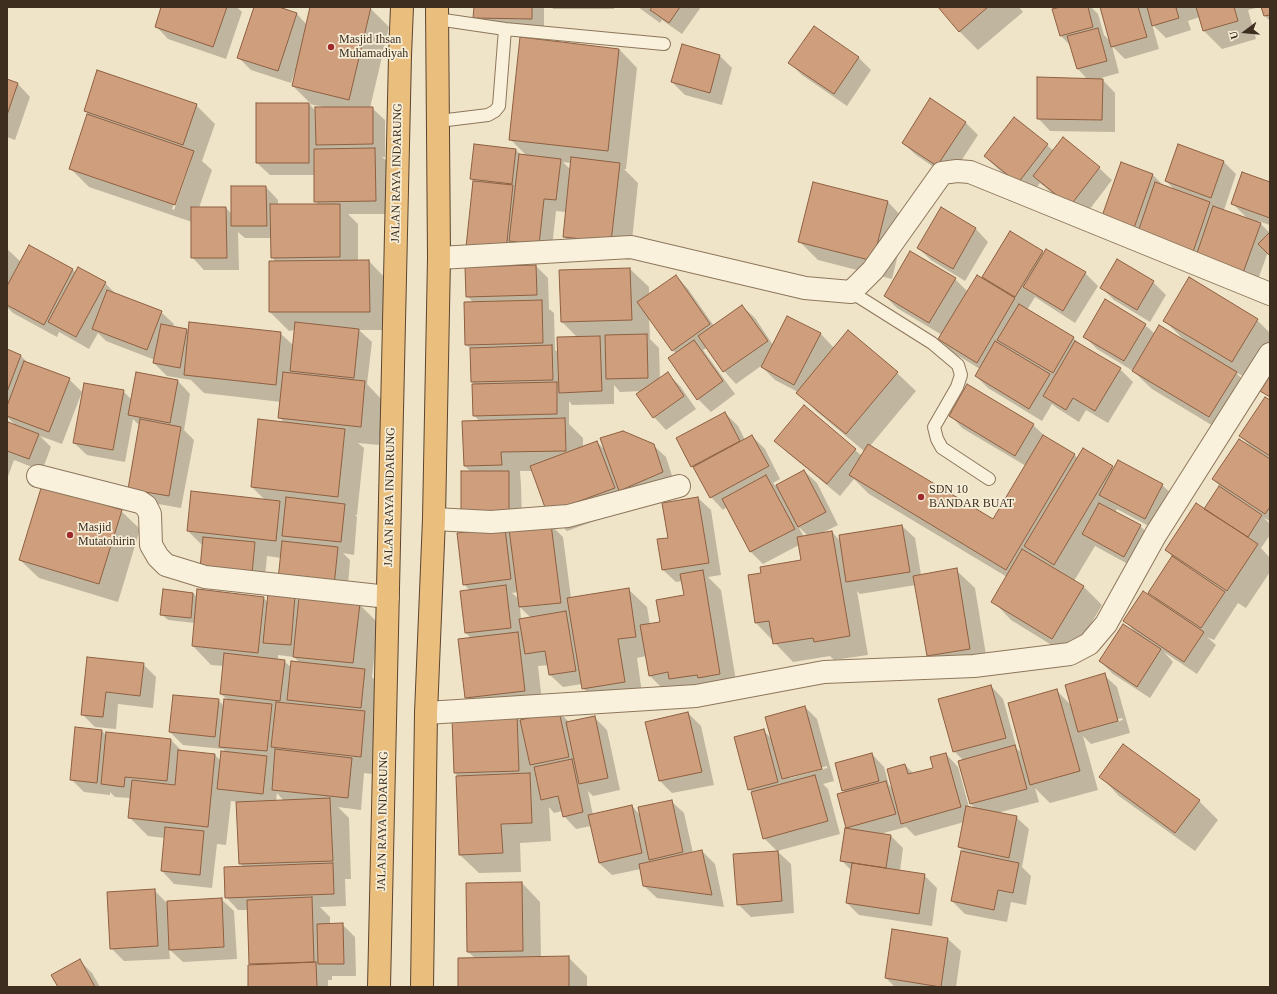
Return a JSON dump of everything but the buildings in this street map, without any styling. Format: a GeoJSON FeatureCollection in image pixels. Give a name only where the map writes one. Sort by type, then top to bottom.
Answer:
{"type":"FeatureCollection","features":[{"type":"Feature","properties":{"kind":"highway","name":"JALAN RAYA INDARUNG"},"geometry":{"type":"LineString","coordinates":[[379,987],[402,7]]}},
{"type":"Feature","properties":{"kind":"highway"},"geometry":{"type":"LineString","coordinates":[[422,987],[426,713],[434,519],[440,258],[437,13]]}},
{"type":"Feature","properties":{"kind":"street"},"geometry":{"type":"LineString","coordinates":[[440,258],[631,247],[805,288],[851,292],[873,270],[942,173],[957,171],[970,172],[1270,294]]}},
{"type":"Feature","properties":{"kind":"street"},"geometry":{"type":"LineString","coordinates":[[426,713],[696,696],[824,672],[974,666],[1070,654],[1089,644],[1106,624],[1156,534],[1270,354]]}},
{"type":"Feature","properties":{"kind":"street"},"geometry":{"type":"LineString","coordinates":[[38,476],[140,502],[146,506],[150,514],[151,545],[158,557],[166,565],[205,577],[388,597]]}},
{"type":"Feature","properties":{"kind":"street"},"geometry":{"type":"LineString","coordinates":[[434,519],[491,522],[568,516],[679,486]]}},
{"type":"Feature","properties":{"kind":"lane"},"geometry":{"type":"LineString","coordinates":[[437,13],[505,29],[664,44]]}},
{"type":"Feature","properties":{"kind":"lane"},"geometry":{"type":"LineString","coordinates":[[439,121],[488,115],[495,111],[499,106],[505,29]]}},
{"type":"Feature","properties":{"kind":"lane"},"geometry":{"type":"LineString","coordinates":[[851,292],[932,343],[958,365],[961,375],[957,387],[934,427],[937,439],[942,448],[989,479]]}},
{"type":"Feature","properties":{"kind":"place","name":"Masjid Ihsan Muhamadiyah"},"geometry":{"type":"Point","coordinates":[331,47]}},
{"type":"Feature","properties":{"kind":"place","name":"SDN 10 BANDAR BUAT"},"geometry":{"type":"Point","coordinates":[921,497]}},
{"type":"Feature","properties":{"kind":"place","name":"Masjid Mutatohirin"},"geometry":{"type":"Point","coordinates":[70,535]}}]}
